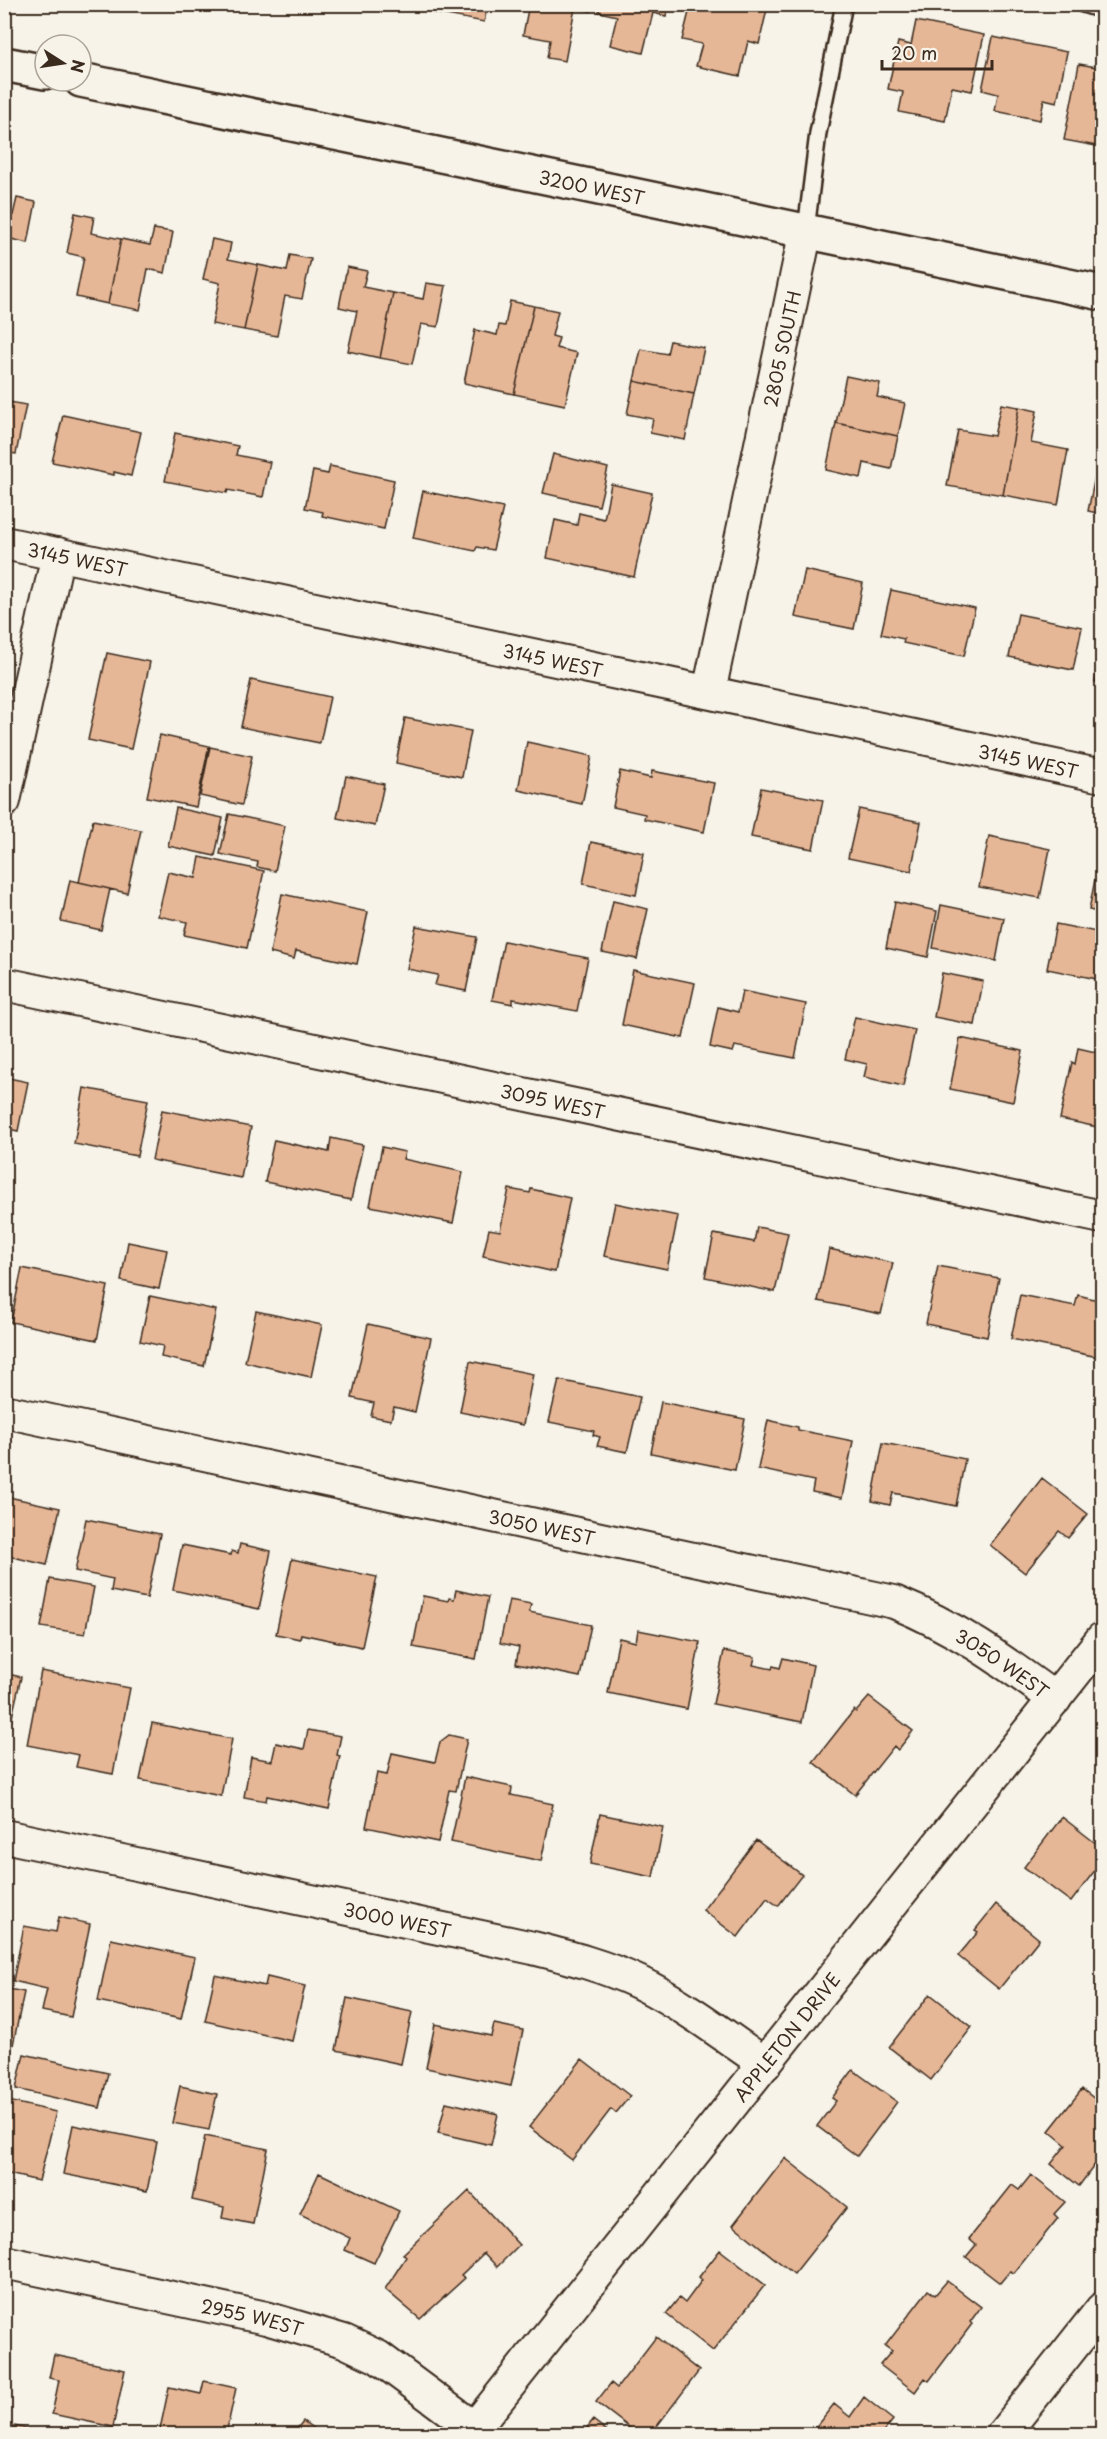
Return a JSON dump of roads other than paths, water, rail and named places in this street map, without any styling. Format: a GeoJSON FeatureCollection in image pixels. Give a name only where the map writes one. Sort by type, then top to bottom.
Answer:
{"type":"FeatureCollection","features":[{"type":"Feature","properties":{"kind":"main road"},"geometry":{"type":"LineString","coordinates":[[4,64],[33,70]]}},
{"type":"Feature","properties":{"kind":"main road","name":"3200 WEST"},"geometry":{"type":"LineString","coordinates":[[93,82],[1102,293]]}},
{"type":"Feature","properties":{"kind":"street","name":"2805 SOUTH"},"geometry":{"type":"LineString","coordinates":[[709,692],[806,230]]}},
{"type":"Feature","properties":{"kind":"street","name":"3145 WEST"},"geometry":{"type":"LineString","coordinates":[[4,543],[1102,776]]}},
{"type":"Feature","properties":{"kind":"street"},"geometry":{"type":"LineString","coordinates":[[4,801],[58,554]]}},
{"type":"Feature","properties":{"kind":"street","name":"3095 WEST"},"geometry":{"type":"LineString","coordinates":[[4,984],[1102,1217]]}},
{"type":"Feature","properties":{"kind":"street","name":"3050 WEST"},"geometry":{"type":"LineString","coordinates":[[4,1411],[894,1602],[931,1617],[966,1636],[1055,1699]]}},
{"type":"Feature","properties":{"kind":"street","name":"APPLETON DRIVE"},"geometry":{"type":"LineString","coordinates":[[472,2432],[1102,1639]]}},
{"type":"Feature","properties":{"kind":"street","name":"3000 WEST"},"geometry":{"type":"LineString","coordinates":[[4,1836],[587,1961],[637,1981],[676,2002],[765,2064]]}},
{"type":"Feature","properties":{"kind":"street","name":"2955 WEST"},"geometry":{"type":"LineString","coordinates":[[4,2262],[266,2318],[344,2341],[378,2357],[472,2432]]}},
{"type":"Feature","properties":{"kind":"street"},"geometry":{"type":"LineString","coordinates":[[1003,2434],[1102,2309]]}},
{"type":"Feature","properties":{"kind":"lane","name":"2805 SOUTH"},"geometry":{"type":"LineString","coordinates":[[806,230],[818,133],[844,4]]}},
{"type":"Feature","properties":{"kind":"lane"},"geometry":{"type":"LineString","coordinates":[[1083,4],[1102,10]]}}]}
